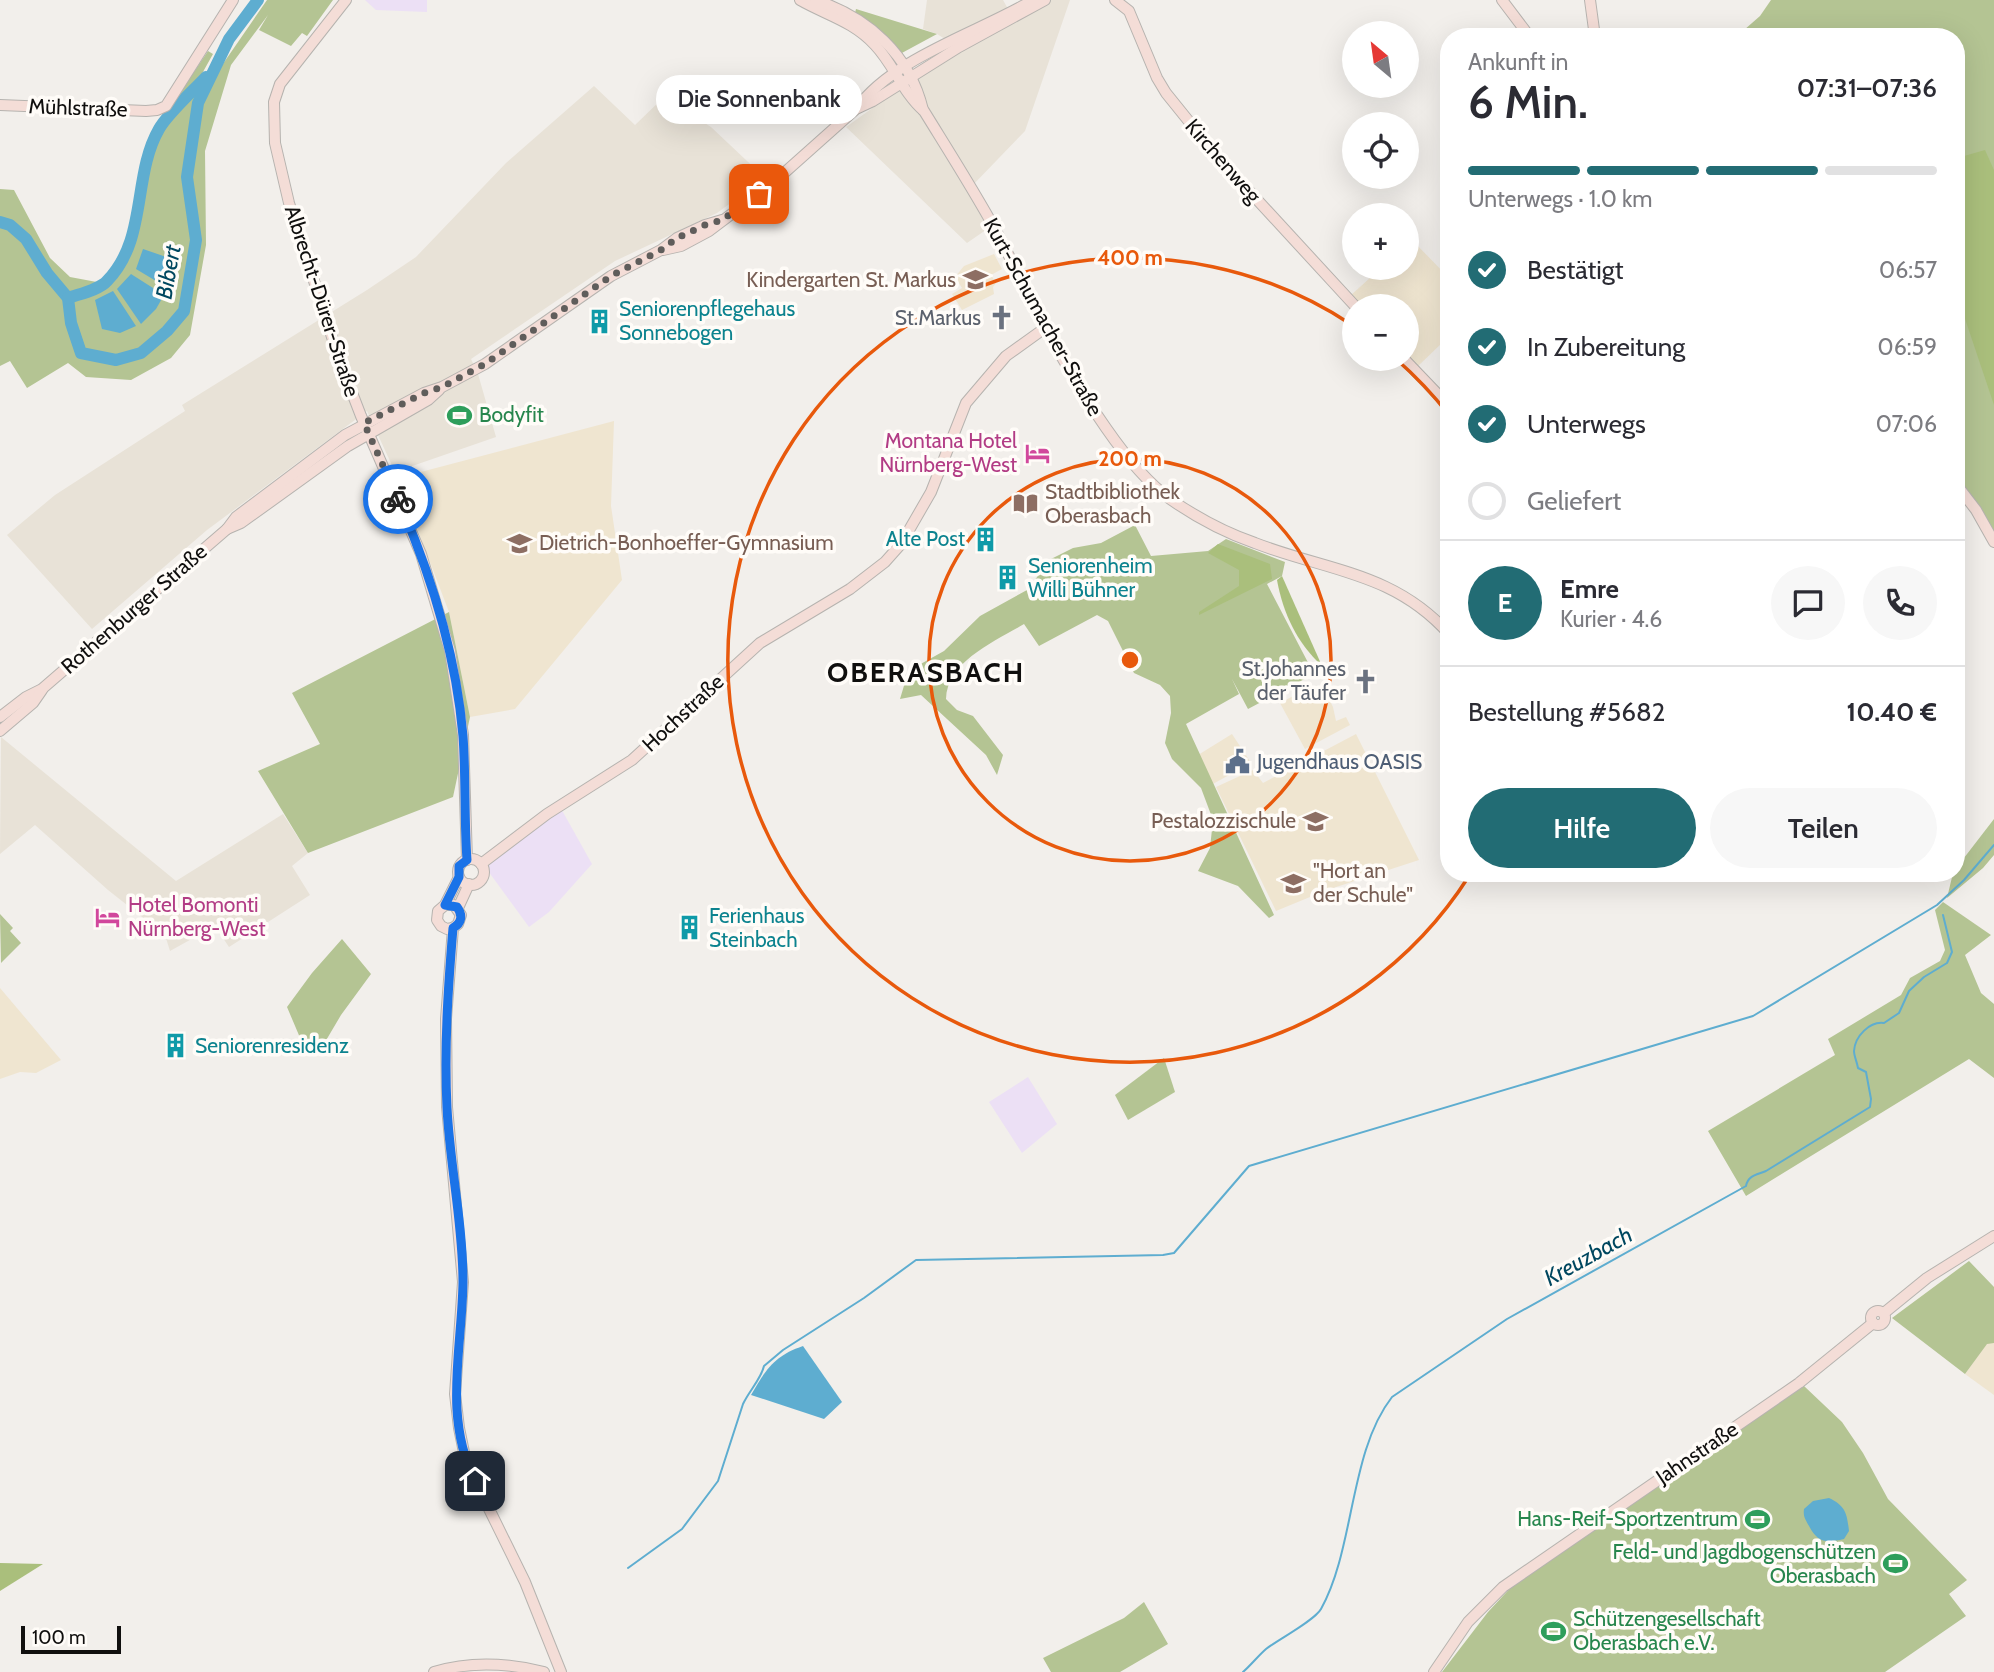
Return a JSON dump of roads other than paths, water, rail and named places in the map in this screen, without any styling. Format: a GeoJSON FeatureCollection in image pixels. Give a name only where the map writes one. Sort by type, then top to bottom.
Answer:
{"type":"FeatureCollection","features":[{"type":"Feature","properties":{"kind":"street","name":"Mühlstraße"},"geometry":{"type":"LineString","coordinates":[[0,106],[157,110],[166,106],[233,0]]}},
{"type":"Feature","properties":{"kind":"street","name":"Albrecht-Dürer-Straße"},"geometry":{"type":"LineString","coordinates":[[346,0],[280,84],[273,111],[277,156],[289,203],[339,359],[421,554],[450,651],[463,735],[467,860],[459,866],[459,877],[445,905]]}},
{"type":"Feature","properties":{"kind":"street"},"geometry":{"type":"LineString","coordinates":[[800,0],[856,27],[903,76]]}},
{"type":"Feature","properties":{"kind":"street"},"geometry":{"type":"LineString","coordinates":[[815,0],[840,9],[869,25],[888,44],[903,76]]}},
{"type":"Feature","properties":{"kind":"street","name":"Rothenburger Straße"},"geometry":{"type":"LineString","coordinates":[[903,76],[960,35],[1033,0]]}},
{"type":"Feature","properties":{"kind":"street","name":"Rothenburger Straße"},"geometry":{"type":"LineString","coordinates":[[0,717],[26,697],[42,689],[227,529],[241,523],[367,428],[424,393],[442,387],[508,350],[611,276],[661,250],[677,238],[722,220],[774,182],[857,108],[867,94],[1045,0]]}},
{"type":"Feature","properties":{"kind":"street","name":"Kirchenweg"},"geometry":{"type":"LineString","coordinates":[[1115,0],[1129,11],[1166,93],[1216,155],[1344,294]]}},
{"type":"Feature","properties":{"kind":"street"},"geometry":{"type":"LineString","coordinates":[[1502,0],[1523,28]]}},
{"type":"Feature","properties":{"kind":"street"},"geometry":{"type":"LineString","coordinates":[[1590,0],[1594,28]]}},
{"type":"Feature","properties":{"kind":"street","name":"Kurt-Schumacher-Straße"},"geometry":{"type":"LineString","coordinates":[[903,76],[912,101],[924,111],[994,227],[1045,328],[1093,410],[1132,463],[1163,494],[1220,528],[1255,544],[1365,577],[1398,592],[1440,625]]}},
{"type":"Feature","properties":{"kind":"street","name":"Hochstraße"},"geometry":{"type":"LineString","coordinates":[[481,864],[547,814],[632,760],[760,643],[850,589],[885,562],[901,544],[931,492],[966,403],[1006,356],[1045,328]]}},
{"type":"Feature","properties":{"kind":"street"},"geometry":{"type":"LineString","coordinates":[[1415,371],[1440,397]]}},
{"type":"Feature","properties":{"kind":"street"},"geometry":{"type":"LineString","coordinates":[[1965,498],[1994,542]]}},
{"type":"Feature","properties":{"kind":"street","name":"Rothenburger Straße"},"geometry":{"type":"LineString","coordinates":[[0,731],[33,703],[42,689]]}},
{"type":"Feature","properties":{"kind":"street"},"geometry":{"type":"LineString","coordinates":[[459,877],[469,884],[478,883],[482,877],[481,864],[467,860]]}},
{"type":"Feature","properties":{"kind":"street"},"geometry":{"type":"LineString","coordinates":[[469,884],[458,908],[461,918],[453,928],[446,1019],[447,1095],[462,1271],[455,1394],[466,1462],[525,1583],[561,1672]]}},
{"type":"Feature","properties":{"kind":"street"},"geometry":{"type":"LineString","coordinates":[[453,928],[443,928],[437,920],[438,911],[451,904],[458,908]]}},
{"type":"Feature","properties":{"kind":"street","name":"Jahnstraße"},"geometry":{"type":"LineString","coordinates":[[1434,1672],[1468,1622],[1503,1587],[1799,1383],[1873,1323],[1871,1319],[1874,1312],[1884,1313],[1927,1278],[1994,1236]]}},
{"type":"Feature","properties":{"kind":"street"},"geometry":{"type":"LineString","coordinates":[[434,1672],[475,1664],[498,1669],[513,1664],[544,1672]]}},
{"type":"Feature","properties":{"kind":"water"},"geometry":{"type":"Polygon","coordinates":[[[143,249],[175,260],[166,287],[136,269],[143,249]]]}},
{"type":"Feature","properties":{"kind":"water"},"geometry":{"type":"Polygon","coordinates":[[[131,274],[164,295],[156,309],[141,324],[117,289],[131,274]]]}},
{"type":"Feature","properties":{"kind":"water"},"geometry":{"type":"Polygon","coordinates":[[[113,291],[136,326],[120,333],[102,329],[95,300],[113,291]]]}},
{"type":"Feature","properties":{"kind":"water"},"geometry":{"type":"Polygon","coordinates":[[[803,1346],[842,1402],[824,1419],[751,1395],[772,1364],[785,1354],[803,1346]]]}},
{"type":"Feature","properties":{"kind":"water"},"geometry":{"type":"Polygon","coordinates":[[[1829,1498],[1842,1507],[1846,1515],[1849,1531],[1844,1539],[1819,1539],[1805,1518],[1804,1509],[1813,1501],[1829,1498]]]}},
{"type":"Feature","properties":{"kind":"waterway","name":"Bibert"},"geometry":{"type":"LineString","coordinates":[[0,222],[10,225],[26,239],[47,273],[68,298],[71,323],[81,353],[116,360],[141,353],[167,331],[184,311],[196,240],[187,177],[198,103],[229,39],[258,0]]}},
{"type":"Feature","properties":{"kind":"waterway","name":"Bibert"},"geometry":{"type":"LineString","coordinates":[[68,298],[103,284],[120,264],[129,246],[145,167],[159,129],[174,109],[206,77]]}},
{"type":"Feature","properties":{"kind":"waterway"},"geometry":{"type":"LineString","coordinates":[[1965,879],[1994,845]]}},
{"type":"Feature","properties":{"kind":"waterway"},"geometry":{"type":"LineString","coordinates":[[628,1568],[682,1529],[718,1481],[743,1404],[764,1366],[783,1350],[864,1298],[916,1260],[1174,1253],[1249,1166],[1753,1016],[1937,905],[1962,882]]}},
{"type":"Feature","properties":{"kind":"waterway","name":"Kreuzbach"},"geometry":{"type":"LineString","coordinates":[[1243,1672],[1266,1649],[1304,1624],[1321,1609],[1340,1558],[1368,1445],[1378,1419],[1392,1397],[1507,1319],[1746,1186],[1751,1177],[1766,1171],[1870,1107],[1866,1072],[1858,1068],[1855,1045],[1860,1035],[1869,1027],[1884,1023],[1899,1013],[1909,991],[1924,977],[1947,963],[1952,952],[1943,915]]}},
{"type":"Feature","properties":{"kind":"place","name":"Die Sonnenbank"},"geometry":{"type":"Point","coordinates":[759,194]}},
{"type":"Feature","properties":{"kind":"place","name":"Kindergarten St. Markus"},"geometry":{"type":"Point","coordinates":[976,280]}},
{"type":"Feature","properties":{"kind":"place","name":"St.Markus"},"geometry":{"type":"Point","coordinates":[1001,318]}},
{"type":"Feature","properties":{"kind":"place","name":"Seniorenpflegehaus Sonnebogen"},"geometry":{"type":"Point","coordinates":[599,321]}},
{"type":"Feature","properties":{"kind":"place","name":"Bodyfit"},"geometry":{"type":"Point","coordinates":[459,415]}},
{"type":"Feature","properties":{"kind":"place","name":"Montana Hotel Nürnberg-West"},"geometry":{"type":"Point","coordinates":[1037,453]}},
{"type":"Feature","properties":{"kind":"place","name":"Stadtbibliothek Oberasbach"},"geometry":{"type":"Point","coordinates":[1025,504]}},
{"type":"Feature","properties":{"kind":"place","name":"Alte Post"},"geometry":{"type":"Point","coordinates":[985,539]}},
{"type":"Feature","properties":{"kind":"place","name":"Dietrich-Bonhoeffer-Gymnasium"},"geometry":{"type":"Point","coordinates":[519,543]}},
{"type":"Feature","properties":{"kind":"place","name":"Seniorenheim Willi Bühner"},"geometry":{"type":"Point","coordinates":[1008,578]}},
{"type":"Feature","properties":{"kind":"place","name":"St.Johannes der Täufer"},"geometry":{"type":"Point","coordinates":[1366,681]}},
{"type":"Feature","properties":{"kind":"place","name":"Jugendhaus OASIS"},"geometry":{"type":"Point","coordinates":[1237,762]}},
{"type":"Feature","properties":{"kind":"place","name":"Pestalozzischule"},"geometry":{"type":"Point","coordinates":[1316,821]}},
{"type":"Feature","properties":{"kind":"place","name":"\"Hort an der Schule\""},"geometry":{"type":"Point","coordinates":[1293,883]}},
{"type":"Feature","properties":{"kind":"place","name":"Hotel Bomonti Nürnberg-West"},"geometry":{"type":"Point","coordinates":[108,917]}},
{"type":"Feature","properties":{"kind":"place","name":"Ferienhaus Steinbach"},"geometry":{"type":"Point","coordinates":[689,928]}},
{"type":"Feature","properties":{"kind":"place","name":"Seniorenresidenz"},"geometry":{"type":"Point","coordinates":[175,1046]}},
{"type":"Feature","properties":{"kind":"place","name":"Hans-Reif-Sportzentrum"},"geometry":{"type":"Point","coordinates":[1758,1519]}},
{"type":"Feature","properties":{"kind":"place","name":"Feld- und Jagdbogenschützen Oberasbach"},"geometry":{"type":"Point","coordinates":[1896,1564]}},
{"type":"Feature","properties":{"kind":"place","name":"Schützengesellschaft Oberasbach e.V."},"geometry":{"type":"Point","coordinates":[1553,1631]}},
{"type":"Feature","properties":{"kind":"district","name":"OBERASBACH"},"geometry":{"type":"Point","coordinates":[926,672]}}]}
